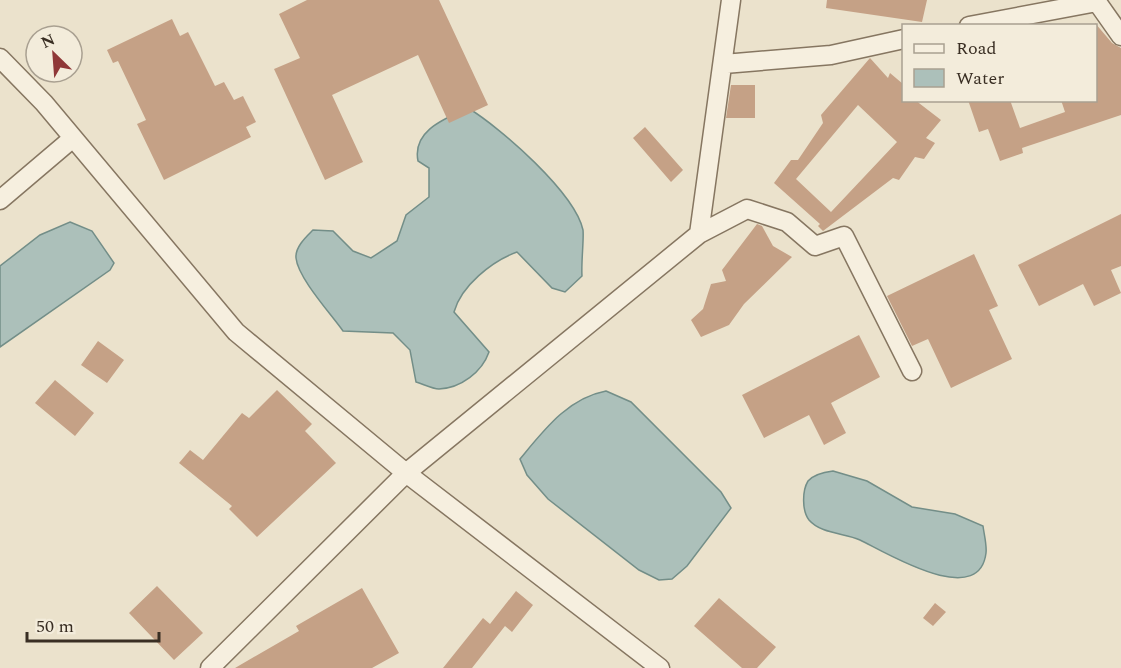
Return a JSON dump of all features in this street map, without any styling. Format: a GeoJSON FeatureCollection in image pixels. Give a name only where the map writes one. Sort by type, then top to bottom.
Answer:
{"type":"FeatureCollection","features":[{"type":"Feature","properties":{"kind":"street"},"geometry":{"type":"LineString","coordinates":[[699,234],[731,0]]}},
{"type":"Feature","properties":{"kind":"street"},"geometry":{"type":"LineString","coordinates":[[979,24],[1097,1],[1121,36]]}},
{"type":"Feature","properties":{"kind":"street"},"geometry":{"type":"LineString","coordinates":[[724,64],[831,55],[902,39]]}},
{"type":"Feature","properties":{"kind":"street"},"geometry":{"type":"LineString","coordinates":[[0,58],[44,103],[236,332],[406,473],[660,668]]}},
{"type":"Feature","properties":{"kind":"street"},"geometry":{"type":"LineString","coordinates":[[0,200],[73,138]]}},
{"type":"Feature","properties":{"kind":"street"},"geometry":{"type":"LineString","coordinates":[[210,668],[406,473],[699,234],[747,209],[787,222],[815,246],[844,236],[912,372]]}},
{"type":"Feature","properties":{"kind":"water"},"geometry":{"type":"Polygon","coordinates":[[[468,108],[517,146],[552,180],[566,198],[583,230],[582,276],[565,292],[552,288],[517,252],[488,268],[463,293],[454,312],[489,352],[486,359],[470,378],[455,386],[436,389],[416,382],[410,350],[393,333],[343,331],[302,275],[296,254],[302,242],[313,230],[333,231],[353,251],[371,258],[397,241],[406,215],[429,197],[429,168],[418,161],[417,151],[420,142],[432,127],[468,108]]]}},
{"type":"Feature","properties":{"kind":"water"},"geometry":{"type":"Polygon","coordinates":[[[70,222],[92,231],[114,263],[110,270],[0,347],[0,266],[40,235],[70,222]]]}},
{"type":"Feature","properties":{"kind":"water"},"geometry":{"type":"Polygon","coordinates":[[[606,391],[631,402],[721,492],[731,508],[687,566],[672,579],[659,580],[639,570],[548,499],[527,475],[520,459],[568,408],[580,400],[606,391]]]}},
{"type":"Feature","properties":{"kind":"water"},"geometry":{"type":"Polygon","coordinates":[[[833,471],[867,481],[912,507],[955,514],[983,526],[986,553],[980,569],[967,577],[950,577],[930,572],[860,540],[826,531],[814,525],[805,512],[806,485],[813,477],[833,471]]]}},
{"type":"Feature","properties":{"kind":"building"},"geometry":{"type":"Polygon","coordinates":[[[307,0],[439,0],[488,105],[449,123],[418,55],[332,95],[363,162],[325,180],[274,69],[300,58],[279,14],[307,0]]]}},
{"type":"Feature","properties":{"kind":"building"},"geometry":{"type":"Polygon","coordinates":[[[827,0],[927,0],[922,22],[826,8],[827,0]]]}},
{"type":"Feature","properties":{"kind":"building"},"geometry":{"type":"Polygon","coordinates":[[[172,19],[180,36],[188,32],[215,86],[224,82],[234,100],[243,96],[256,122],[246,127],[251,137],[164,180],[137,124],[146,120],[118,61],[113,63],[107,50],[172,19]]]}},
{"type":"Feature","properties":{"kind":"building"},"geometry":{"type":"Polygon","coordinates":[[[1097,25],[1112,43],[1121,48],[1121,115],[1022,148],[1023,153],[1000,161],[988,129],[979,132],[969,102],[1011,102],[1020,128],[1065,112],[1062,102],[1097,102],[1097,25]]]}},
{"type":"Feature","properties":{"kind":"building"},"geometry":{"type":"Polygon","coordinates":[[[870,58],[888,78],[890,73],[902,83],[902,102],[918,102],[941,120],[926,138],[935,143],[924,159],[915,157],[899,180],[893,178],[823,231],[818,226],[820,224],[774,183],[791,160],[798,160],[823,123],[821,115],[870,58]],[[858,105],[796,179],[831,212],[897,142],[858,105]]]}},
{"type":"Feature","properties":{"kind":"building"},"geometry":{"type":"Polygon","coordinates":[[[731,85],[755,85],[755,118],[726,118],[731,85]]]}},
{"type":"Feature","properties":{"kind":"building"},"geometry":{"type":"Polygon","coordinates":[[[645,127],[683,170],[671,182],[633,138],[645,127]]]}},
{"type":"Feature","properties":{"kind":"building"},"geometry":{"type":"Polygon","coordinates":[[[1121,214],[1121,266],[1111,270],[1121,293],[1094,306],[1083,284],[1039,306],[1018,265],[1121,214]]]}},
{"type":"Feature","properties":{"kind":"building"},"geometry":{"type":"Polygon","coordinates":[[[757,224],[762,226],[773,246],[792,257],[744,304],[729,325],[701,337],[691,320],[703,309],[711,284],[726,281],[722,270],[757,224]]]}},
{"type":"Feature","properties":{"kind":"building"},"geometry":{"type":"Polygon","coordinates":[[[974,254],[998,306],[989,310],[1012,359],[951,388],[928,339],[912,346],[887,296],[974,254]]]}},
{"type":"Feature","properties":{"kind":"building"},"geometry":{"type":"Polygon","coordinates":[[[859,335],[880,377],[831,403],[846,433],[824,445],[809,415],[764,438],[742,395],[859,335]]]}},
{"type":"Feature","properties":{"kind":"building"},"geometry":{"type":"Polygon","coordinates":[[[98,341],[124,360],[107,383],[81,365],[98,341]]]}},
{"type":"Feature","properties":{"kind":"building"},"geometry":{"type":"Polygon","coordinates":[[[55,380],[94,413],[75,436],[35,403],[55,380]]]}},
{"type":"Feature","properties":{"kind":"building"},"geometry":{"type":"Polygon","coordinates":[[[277,390],[312,424],[305,431],[336,463],[257,537],[229,509],[232,506],[179,463],[190,450],[203,460],[242,413],[249,418],[277,390]]]}},
{"type":"Feature","properties":{"kind":"building"},"geometry":{"type":"Polygon","coordinates":[[[157,586],[203,633],[174,660],[129,613],[157,586]]]}},
{"type":"Feature","properties":{"kind":"building"},"geometry":{"type":"Polygon","coordinates":[[[362,588],[399,653],[372,668],[235,668],[299,631],[296,626],[362,588]]]}},
{"type":"Feature","properties":{"kind":"building"},"geometry":{"type":"Polygon","coordinates":[[[516,591],[533,605],[512,632],[505,626],[472,668],[443,668],[483,618],[490,624],[516,591]]]}},
{"type":"Feature","properties":{"kind":"building"},"geometry":{"type":"Polygon","coordinates":[[[719,598],[776,647],[757,668],[742,668],[694,626],[719,598]]]}},
{"type":"Feature","properties":{"kind":"building"},"geometry":{"type":"Polygon","coordinates":[[[935,603],[946,612],[933,626],[923,618],[935,603]]]}}]}
